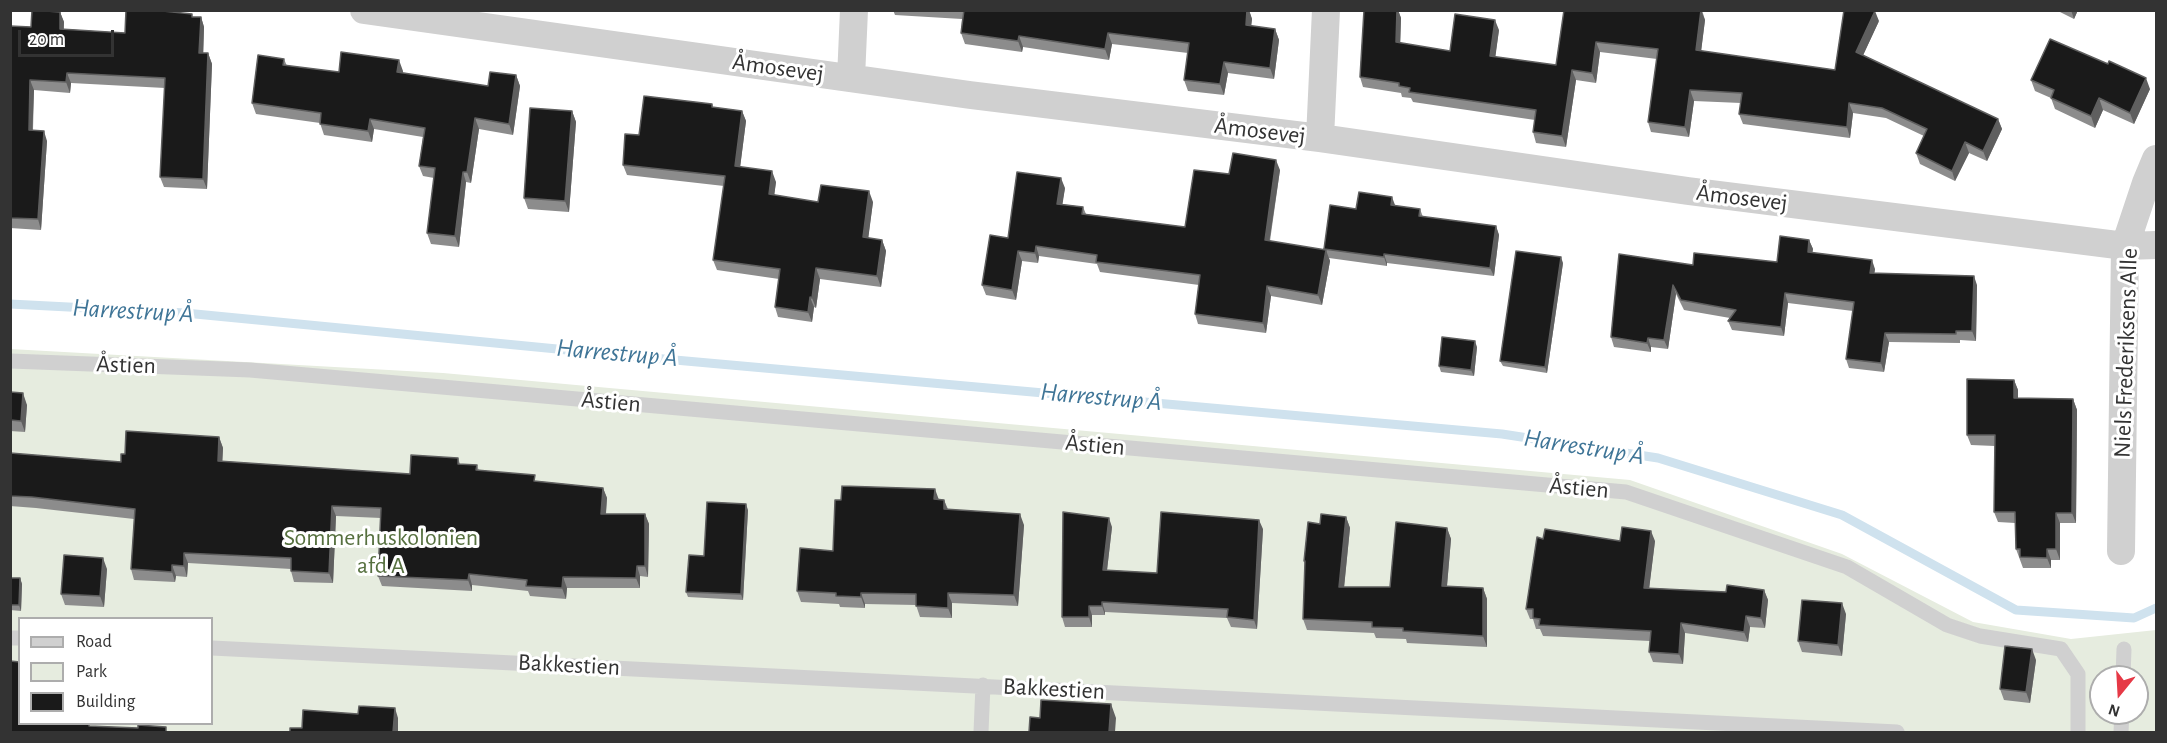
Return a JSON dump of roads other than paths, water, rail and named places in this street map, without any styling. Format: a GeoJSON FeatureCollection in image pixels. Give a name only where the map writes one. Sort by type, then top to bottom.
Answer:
{"type":"FeatureCollection","features":[{"type":"Feature","properties":{"kind":"street","name":"Åmosevej"},"geometry":{"type":"LineString","coordinates":[[364,10],[851,78],[1320,138],[1688,191],[2126,246],[2157,245]]}},
{"type":"Feature","properties":{"kind":"street"},"geometry":{"type":"LineString","coordinates":[[851,78],[854,10]]}},
{"type":"Feature","properties":{"kind":"street"},"geometry":{"type":"LineString","coordinates":[[1320,138],[1326,10]]}},
{"type":"Feature","properties":{"kind":"street","name":"Niels Frederiksens Alle"},"geometry":{"type":"LineString","coordinates":[[2121,551],[2126,246],[2146,183],[2157,159]]}},
{"type":"Feature","properties":{"kind":"lane","name":"Åstien"},"geometry":{"type":"LineString","coordinates":[[10,361],[250,370],[1626,492],[1847,567],[1947,625],[1980,636],[2061,649],[2078,674],[2078,732]]}},
{"type":"Feature","properties":{"kind":"lane","name":"Bakkestien"},"geometry":{"type":"LineString","coordinates":[[213,648],[1897,732]]}},
{"type":"Feature","properties":{"kind":"lane"},"geometry":{"type":"LineString","coordinates":[[2123,665],[2124,649]]}},
{"type":"Feature","properties":{"kind":"lane"},"geometry":{"type":"LineString","coordinates":[[981,732],[983,685]]}},
{"type":"Feature","properties":{"kind":"waterway","name":"Harrestrup Å"},"geometry":{"type":"LineString","coordinates":[[10,304],[185,313],[619,355],[1502,434],[1658,458],[1842,515],[2016,610],[2134,618],[2156,608]]}},
{"type":"Feature","properties":{"kind":"park label","name":"Sommerhuskolonien afd A"},"geometry":{"type":"Point","coordinates":[381,552]}}]}
